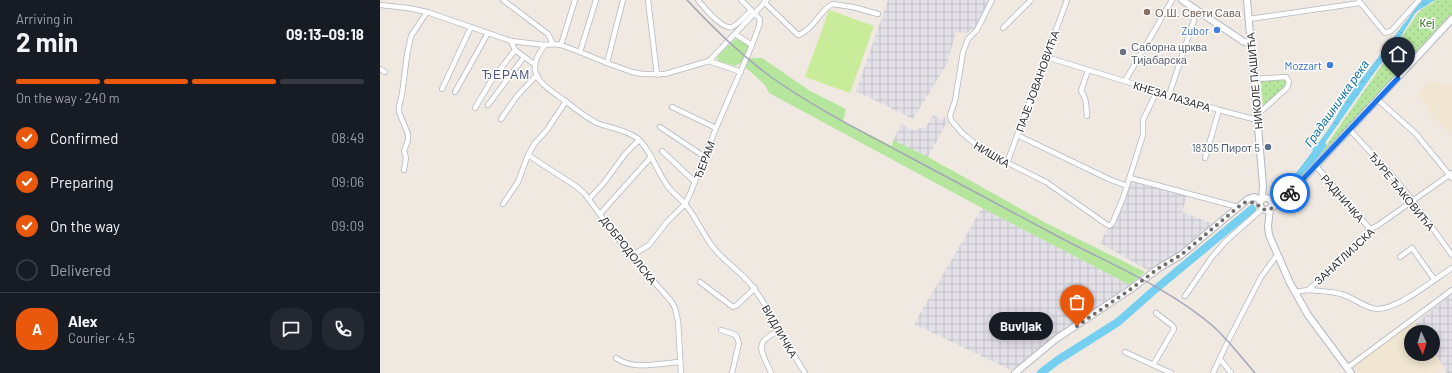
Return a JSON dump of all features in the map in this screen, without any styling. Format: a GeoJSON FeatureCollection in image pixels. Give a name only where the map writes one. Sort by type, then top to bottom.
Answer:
{"type":"FeatureCollection","features":[{"type":"Feature","properties":{"kind":"main road"},"geometry":{"type":"LineString","coordinates":[[1182,0],[1244,42],[1251,43]]}},
{"type":"Feature","properties":{"kind":"main road","name":"НИКОЛЕ ПАШИЋА"},"geometry":{"type":"LineString","coordinates":[[1247,0],[1265,220],[1268,226],[1269,235],[1294,292],[1308,315],[1349,371]]}},
{"type":"Feature","properties":{"kind":"main road"},"geometry":{"type":"LineString","coordinates":[[1240,205],[1253,202],[1264,204],[1287,196],[1377,99],[1409,67],[1452,19]]}},
{"type":"Feature","properties":{"kind":"main road"},"geometry":{"type":"LineString","coordinates":[[1263,189],[1264,204]]}},
{"type":"Feature","properties":{"kind":"main road"},"geometry":{"type":"LineString","coordinates":[[1015,373],[1056,339],[1131,289],[1159,268],[1181,255],[1250,198],[1264,204]]}},
{"type":"Feature","properties":{"kind":"street"},"geometry":{"type":"LineString","coordinates":[[503,0],[548,34],[553,44]]}},
{"type":"Feature","properties":{"kind":"street"},"geometry":{"type":"LineString","coordinates":[[561,45],[575,0]]}},
{"type":"Feature","properties":{"kind":"street"},"geometry":{"type":"LineString","coordinates":[[580,52],[596,0]]}},
{"type":"Feature","properties":{"kind":"street"},"geometry":{"type":"LineString","coordinates":[[607,64],[622,0]]}},
{"type":"Feature","properties":{"kind":"street"},"geometry":{"type":"LineString","coordinates":[[648,0],[657,75]]}},
{"type":"Feature","properties":{"kind":"street"},"geometry":{"type":"LineString","coordinates":[[698,0],[715,19],[727,27],[732,27],[766,1],[798,35],[804,33],[832,4],[852,7],[878,14]]}},
{"type":"Feature","properties":{"kind":"street"},"geometry":{"type":"LineString","coordinates":[[741,0],[753,11]]}},
{"type":"Feature","properties":{"kind":"street","name":"НИШКА"},"geometry":{"type":"LineString","coordinates":[[992,0],[977,30],[968,39],[963,52],[950,118],[958,129],[988,154],[1046,182],[1109,226],[1112,224],[1127,186]]}},
{"type":"Feature","properties":{"kind":"street"},"geometry":{"type":"LineString","coordinates":[[1003,28],[1031,0]]}},
{"type":"Feature","properties":{"kind":"street","name":"ПАЈЕ ЈОВАНОВИЋА"},"geometry":{"type":"LineString","coordinates":[[1007,163],[1067,0]]}},
{"type":"Feature","properties":{"kind":"street"},"geometry":{"type":"LineString","coordinates":[[1124,81],[1172,0]]}},
{"type":"Feature","properties":{"kind":"street"},"geometry":{"type":"LineString","coordinates":[[1249,19],[1359,1],[1386,33],[1394,28],[1419,0]]}},
{"type":"Feature","properties":{"kind":"street"},"geometry":{"type":"LineString","coordinates":[[380,5],[427,12],[511,41],[545,45],[561,45],[607,64],[632,72],[657,75],[677,71],[709,61],[735,34],[753,11]]}},
{"type":"Feature","properties":{"kind":"street"},"geometry":{"type":"LineString","coordinates":[[1169,94],[1194,20],[1196,9]]}},
{"type":"Feature","properties":{"kind":"street","name":"ЂЕРАМ"},"geometry":{"type":"LineString","coordinates":[[631,256],[649,245],[673,215],[685,204],[696,182],[716,128],[752,45],[760,21],[753,11]]}},
{"type":"Feature","properties":{"kind":"street"},"geometry":{"type":"LineString","coordinates":[[404,170],[406,158],[404,151],[408,140],[408,134],[398,112],[411,36],[427,12]]}},
{"type":"Feature","properties":{"kind":"street"},"geometry":{"type":"LineString","coordinates":[[442,89],[471,27]]}},
{"type":"Feature","properties":{"kind":"street"},"geometry":{"type":"LineString","coordinates":[[455,92],[488,32]]}},
{"type":"Feature","properties":{"kind":"street"},"geometry":{"type":"LineString","coordinates":[[735,34],[752,45]]}},
{"type":"Feature","properties":{"kind":"street"},"geometry":{"type":"LineString","coordinates":[[511,41],[515,50],[534,64]]}},
{"type":"Feature","properties":{"kind":"street"},"geometry":{"type":"LineString","coordinates":[[545,45],[536,56],[534,64],[537,76],[541,83],[581,114],[590,119],[630,134],[638,140],[589,199]]}},
{"type":"Feature","properties":{"kind":"street"},"geometry":{"type":"LineString","coordinates":[[476,108],[491,81],[515,50]]}},
{"type":"Feature","properties":{"kind":"street"},"geometry":{"type":"LineString","coordinates":[[488,105],[524,57]]}},
{"type":"Feature","properties":{"kind":"street","name":"КНЕЗА ЛАЗАРА"},"geometry":{"type":"LineString","coordinates":[[1046,57],[1219,110],[1257,117]]}},
{"type":"Feature","properties":{"kind":"street"},"geometry":{"type":"LineString","coordinates":[[709,61],[741,72]]}},
{"type":"Feature","properties":{"kind":"street"},"geometry":{"type":"LineString","coordinates":[[380,69],[385,72]]}},
{"type":"Feature","properties":{"kind":"street"},"geometry":{"type":"LineString","coordinates":[[1087,116],[1085,95],[1081,91],[1088,70]]}},
{"type":"Feature","properties":{"kind":"street"},"geometry":{"type":"LineString","coordinates":[[501,119],[517,96],[537,76]]}},
{"type":"Feature","properties":{"kind":"street"},"geometry":{"type":"LineString","coordinates":[[1254,79],[1286,77],[1289,82],[1287,88],[1257,117]]}},
{"type":"Feature","properties":{"kind":"street"},"geometry":{"type":"LineString","coordinates":[[1017,135],[1111,180],[1127,186],[1143,135],[1143,120],[1157,91]]}},
{"type":"Feature","properties":{"kind":"street"},"geometry":{"type":"LineString","coordinates":[[1377,99],[1416,134],[1451,175]]}},
{"type":"Feature","properties":{"kind":"street"},"geometry":{"type":"LineString","coordinates":[[503,204],[518,182],[528,155],[535,143],[551,125],[566,101]]}},
{"type":"Feature","properties":{"kind":"street"},"geometry":{"type":"LineString","coordinates":[[672,107],[716,128]]}},
{"type":"Feature","properties":{"kind":"street"},"geometry":{"type":"LineString","coordinates":[[1205,158],[1219,110]]}},
{"type":"Feature","properties":{"kind":"street"},"geometry":{"type":"LineString","coordinates":[[660,127],[705,157]]}},
{"type":"Feature","properties":{"kind":"street","name":"ЂУРЕ ЂАКОВИЋА"},"geometry":{"type":"LineString","coordinates":[[1349,129],[1389,172],[1413,201],[1452,255]]}},
{"type":"Feature","properties":{"kind":"street","name":"ВИДЛИЧКА"},"geometry":{"type":"LineString","coordinates":[[638,140],[651,157],[668,186],[685,204],[712,246],[724,260],[754,288],[805,373]]}},
{"type":"Feature","properties":{"kind":"street"},"geometry":{"type":"LineString","coordinates":[[662,151],[696,182]]}},
{"type":"Feature","properties":{"kind":"street","name":"ДОБРОДОЛСКА"},"geometry":{"type":"LineString","coordinates":[[528,155],[577,187],[589,199],[631,256],[670,299],[675,308],[678,321],[681,373]]}},
{"type":"Feature","properties":{"kind":"street"},"geometry":{"type":"LineString","coordinates":[[600,214],[651,157]]}},
{"type":"Feature","properties":{"kind":"street","name":"РАДНИЧКА"},"geometry":{"type":"LineString","coordinates":[[1316,166],[1370,229]]}},
{"type":"Feature","properties":{"kind":"street","name":"ЗАНАТЛИЈСКА"},"geometry":{"type":"LineString","coordinates":[[1294,292],[1308,290],[1355,248],[1370,229],[1377,226],[1451,175]]}},
{"type":"Feature","properties":{"kind":"street"},"geometry":{"type":"LineString","coordinates":[[1130,178],[1240,205]]}},
{"type":"Feature","properties":{"kind":"street"},"geometry":{"type":"LineString","coordinates":[[1185,296],[1212,257],[1226,241],[1264,204]]}},
{"type":"Feature","properties":{"kind":"street"},"geometry":{"type":"LineString","coordinates":[[1400,257],[1412,248],[1434,279]]}},
{"type":"Feature","properties":{"kind":"street"},"geometry":{"type":"LineString","coordinates":[[1213,373],[1261,277],[1277,255]]}},
{"type":"Feature","properties":{"kind":"street"},"geometry":{"type":"LineString","coordinates":[[1308,290],[1341,294],[1372,308],[1385,309],[1396,305],[1452,268]]}},
{"type":"Feature","properties":{"kind":"street"},"geometry":{"type":"LineString","coordinates":[[700,282],[733,307],[738,305],[754,288]]}},
{"type":"Feature","properties":{"kind":"street","name":"НИКОЛЕ ПАШИЋА"},"geometry":{"type":"LineString","coordinates":[[1349,371],[1452,290]]}},
{"type":"Feature","properties":{"kind":"street"},"geometry":{"type":"LineString","coordinates":[[1153,365],[1174,329],[1173,326],[1156,313]]}},
{"type":"Feature","properties":{"kind":"street"},"geometry":{"type":"LineString","coordinates":[[721,330],[736,335],[738,340],[732,373]]}},
{"type":"Feature","properties":{"kind":"street"},"geometry":{"type":"LineString","coordinates":[[771,373],[762,352],[762,345],[763,342],[779,330]]}},
{"type":"Feature","properties":{"kind":"street"},"geometry":{"type":"LineString","coordinates":[[1125,352],[1171,373]]}},
{"type":"Feature","properties":{"kind":"street"},"geometry":{"type":"LineString","coordinates":[[616,358],[624,362],[641,365],[680,362]]}},
{"type":"Feature","properties":{"kind":"street"},"geometry":{"type":"LineString","coordinates":[[1220,359],[1231,373]]}},
{"type":"Feature","properties":{"kind":"shaded area"},"geometry":{"type":"Polygon","coordinates":[[[888,0],[990,0],[976,27],[967,33],[956,32],[947,64],[913,119],[856,91],[888,0]]]}},
{"type":"Feature","properties":{"kind":"shaded area"},"geometry":{"type":"Polygon","coordinates":[[[1429,81],[1452,85],[1452,137],[1427,110],[1429,107],[1417,94],[1429,81]]]}},
{"type":"Feature","properties":{"kind":"shaded area"},"geometry":{"type":"Polygon","coordinates":[[[933,115],[942,120],[945,117],[948,120],[928,157],[893,140],[901,124],[912,130],[926,127],[933,115]]]}},
{"type":"Feature","properties":{"kind":"shaded area"},"geometry":{"type":"Polygon","coordinates":[[[1131,181],[1187,195],[1182,212],[1213,224],[1183,253],[1149,271],[1100,243],[1131,181]]]}},
{"type":"Feature","properties":{"kind":"shaded area"},"geometry":{"type":"Polygon","coordinates":[[[982,208],[1130,285],[1011,370],[914,324],[982,208]]]}},
{"type":"Feature","properties":{"kind":"shaded area"},"geometry":{"type":"Polygon","coordinates":[[[1452,293],[1452,373],[1447,373],[1439,361],[1440,325],[1415,324],[1452,293]]]}},
{"type":"Feature","properties":{"kind":"shaded area"},"geometry":{"type":"Polygon","coordinates":[[[1412,320],[1415,325],[1405,325],[1412,320]]]}},
{"type":"Feature","properties":{"kind":"shaded area"},"geometry":{"type":"Polygon","coordinates":[[[1404,326],[1404,361],[1439,361],[1444,368],[1437,373],[1358,373],[1352,366],[1404,326]]]}},
{"type":"Feature","properties":{"kind":"green space","name":"Кеј"},"geometry":{"type":"Polygon","coordinates":[[[1432,0],[1452,0],[1452,18],[1449,16],[1310,169],[1418,13],[1434,2],[1432,0]]]}},
{"type":"Feature","properties":{"kind":"green space"},"geometry":{"type":"Polygon","coordinates":[[[829,10],[874,26],[850,93],[805,77],[829,10]]]}},
{"type":"Feature","properties":{"kind":"green space"},"geometry":{"type":"Polygon","coordinates":[[[737,37],[749,45],[743,60],[735,66],[718,61],[717,58],[719,55],[737,37]]]}},
{"type":"Feature","properties":{"kind":"green space"},"geometry":{"type":"Polygon","coordinates":[[[749,58],[762,58],[810,91],[846,109],[843,121],[892,146],[893,140],[928,157],[1046,223],[1145,272],[1130,285],[982,208],[769,93],[765,85],[745,67],[749,58]]]}},
{"type":"Feature","properties":{"kind":"green space"},"geometry":{"type":"Polygon","coordinates":[[[1286,77],[1288,85],[1263,108],[1261,79],[1286,77]]]}},
{"type":"Feature","properties":{"kind":"water"},"geometry":{"type":"Polygon","coordinates":[[[1422,0],[1435,0],[1416,12],[1396,44],[1317,154],[1312,149],[1317,145],[1332,124],[1348,97],[1422,0]]]}},
{"type":"Feature","properties":{"kind":"waterway","name":"Градашничка река"},"geometry":{"type":"LineString","coordinates":[[1275,197],[1295,180],[1322,145]]}},
{"type":"Feature","properties":{"kind":"waterway","name":"Градашничка река"},"geometry":{"type":"LineString","coordinates":[[1041,373],[1058,360],[1118,322],[1252,209]]}},
{"type":"Feature","properties":{"kind":"railway"},"geometry":{"type":"LineString","coordinates":[[687,0],[738,50],[787,88],[852,126],[1059,237],[1140,278],[1178,300],[1214,327],[1255,373]]}},
{"type":"Feature","properties":{"kind":"way so far"},"geometry":{"type":"LineString","coordinates":[[1077,326],[1150,274],[1181,255],[1243,203],[1253,202],[1262,209],[1268,210],[1280,204],[1290,193]]}},
{"type":"Feature","properties":{"kind":"place","name":"О.Ш. Свети Сава"},"geometry":{"type":"Point","coordinates":[1147,12]}},
{"type":"Feature","properties":{"kind":"place","name":"Zubor"},"geometry":{"type":"Point","coordinates":[1217,30]}},
{"type":"Feature","properties":{"kind":"place","name":"Саборна црква Тијабарска"},"geometry":{"type":"Point","coordinates":[1123,52]}},
{"type":"Feature","properties":{"kind":"place","name":"Mozzart"},"geometry":{"type":"Point","coordinates":[1330,65]}},
{"type":"Feature","properties":{"kind":"place","name":"18305 Пирот 5"},"geometry":{"type":"Point","coordinates":[1268,147]}},
{"type":"Feature","properties":{"kind":"place","name":"Buvljak"},"geometry":{"type":"Point","coordinates":[1077,326]}},
{"type":"Feature","properties":{"kind":"district","name":"ЂЕРАМ"},"geometry":{"type":"Point","coordinates":[506,74]}},
{"type":"Feature","properties":{"kind":"route"},"geometry":{"type":"LineString","coordinates":[[1290,193],[1398,78]]}}]}
